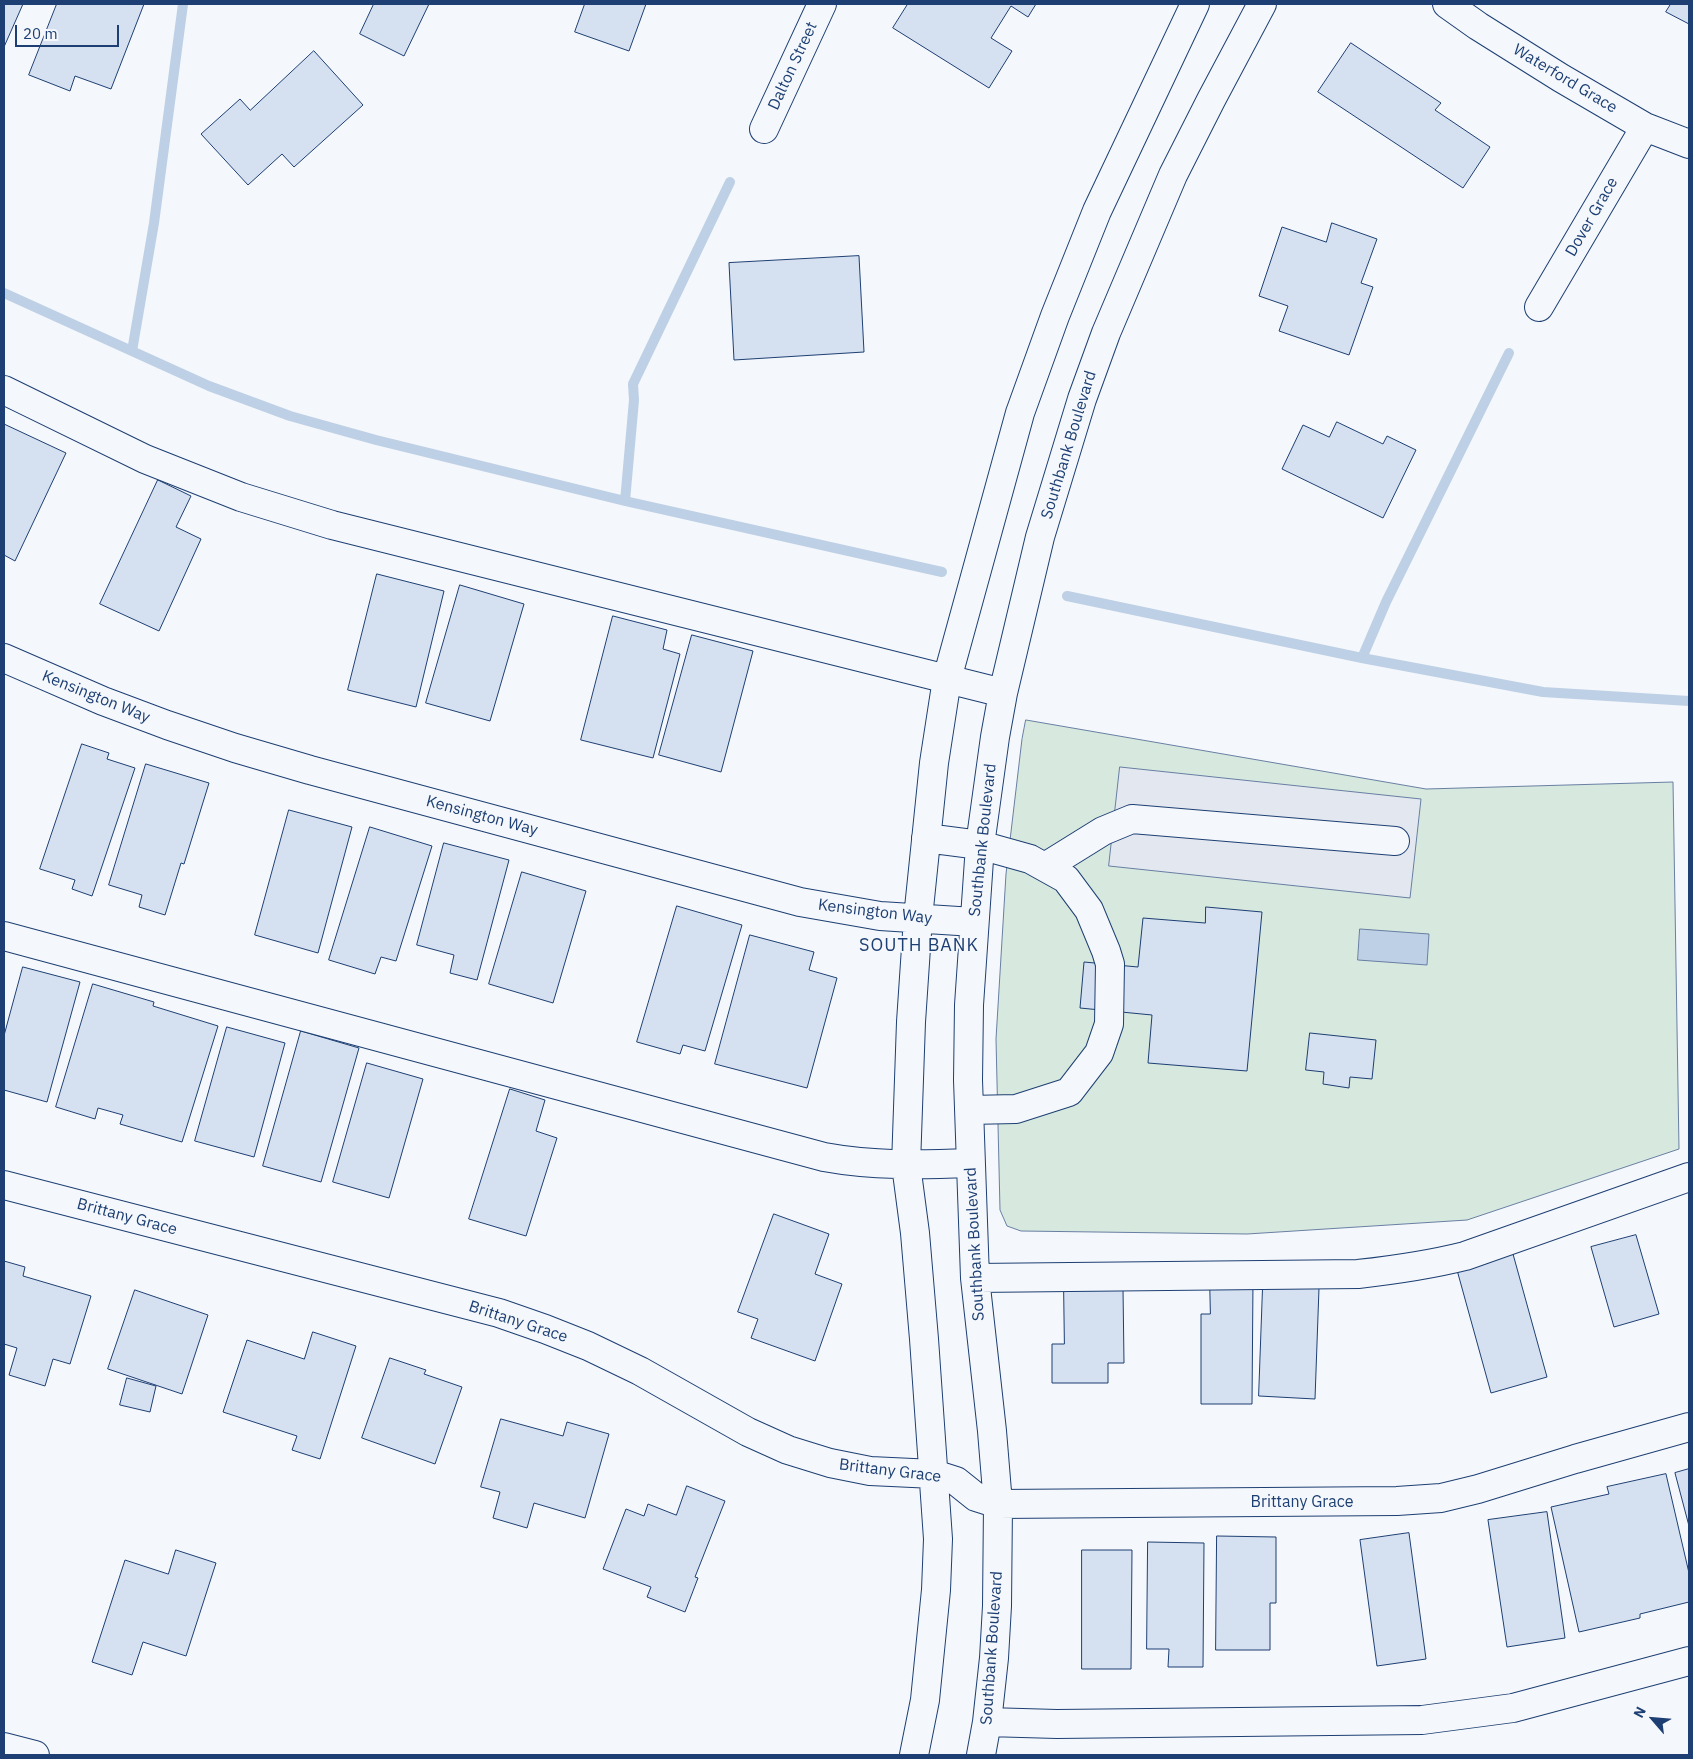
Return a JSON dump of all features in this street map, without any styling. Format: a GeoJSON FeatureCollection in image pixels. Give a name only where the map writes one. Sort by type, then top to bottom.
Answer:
{"type":"FeatureCollection","features":[{"type":"Feature","properties":{"kind":"street","name":"Dalton Street"},"geometry":{"type":"LineString","coordinates":[[764,129],[822,4]]}},
{"type":"Feature","properties":{"kind":"street"},"geometry":{"type":"LineString","coordinates":[[914,1755],[925,1700],[936,1590],[938,1539],[915,1232],[906,1165],[911,1022],[918,918],[934,763],[947,679],[1020,413],[1055,316],[1097,211],[1195,4]]}},
{"type":"Feature","properties":{"kind":"street","name":"Southbank Boulevard"},"geometry":{"type":"LineString","coordinates":[[981,1755],[987,1722],[997,1606],[998,1504],[975,1278],[970,1163],[969,1005],[980,844],[995,737],[1003,693],[1043,528],[1082,399],[1106,333],[1173,175],[1262,4]]}},
{"type":"Feature","properties":{"kind":"street","name":"Waterford Grace"},"geometry":{"type":"LineString","coordinates":[[1447,4],[1478,26],[1561,78],[1645,127],[1689,144]]}},
{"type":"Feature","properties":{"kind":"street","name":"Dover Grace"},"geometry":{"type":"LineString","coordinates":[[1539,307],[1645,127]]}},
{"type":"Feature","properties":{"kind":"street"},"geometry":{"type":"LineString","coordinates":[[4,390],[145,459],[250,500],[432,551],[1003,693]]}},
{"type":"Feature","properties":{"kind":"street","name":"Kensington Way"},"geometry":{"type":"LineString","coordinates":[[4,658],[103,701],[167,725],[310,770],[800,902],[880,916],[974,922]]}},
{"type":"Feature","properties":{"kind":"street"},"geometry":{"type":"LineString","coordinates":[[1045,867],[1103,831],[1132,819],[1395,842]]}},
{"type":"Feature","properties":{"kind":"street"},"geometry":{"type":"LineString","coordinates":[[926,838],[980,844],[1030,859],[1066,879],[1089,910],[1110,964],[1109,1024],[1099,1053],[1069,1092],[1016,1110],[969,1110]]}},
{"type":"Feature","properties":{"kind":"street"},"geometry":{"type":"LineString","coordinates":[[4,936],[817,1156],[854,1162],[906,1165],[970,1163]]}},
{"type":"Feature","properties":{"kind":"street"},"geometry":{"type":"LineString","coordinates":[[975,1278],[1358,1274],[1395,1270],[1430,1265],[1465,1256],[1689,1177]]}},
{"type":"Feature","properties":{"kind":"street","name":"Brittany Grace"},"geometry":{"type":"LineString","coordinates":[[4,1185],[498,1314],[545,1329],[640,1371],[748,1432],[788,1450],[830,1464],[870,1471],[934,1474],[956,1481],[976,1497],[998,1504],[1397,1502],[1441,1498],[1478,1489],[1689,1427]]}},
{"type":"Feature","properties":{"kind":"street"},"geometry":{"type":"LineString","coordinates":[[987,1722],[1067,1724],[1422,1720],[1513,1708],[1689,1661]]}},
{"type":"Feature","properties":{"kind":"street"},"geometry":{"type":"LineString","coordinates":[[4,1747],[35,1755]]}},
{"type":"Feature","properties":{"kind":"shaded area"},"geometry":{"type":"Polygon","coordinates":[[[1026,720],[1426,789],[1673,782],[1679,1149],[1467,1220],[1247,1234],[1021,1231],[1007,1226],[1000,1210],[996,1039],[1006,874],[1022,739],[1026,720]]]}},
{"type":"Feature","properties":{"kind":"shaded area"},"geometry":{"type":"Polygon","coordinates":[[[1120,767],[1421,799],[1410,898],[1109,866],[1120,767]]]}},
{"type":"Feature","properties":{"kind":"water"},"geometry":{"type":"Polygon","coordinates":[[[1360,929],[1429,934],[1427,965],[1358,960],[1360,929]]]}},
{"type":"Feature","properties":{"kind":"building"},"geometry":{"type":"Polygon","coordinates":[[[4,4],[23,4],[4,47],[4,4]]]}},
{"type":"Feature","properties":{"kind":"building"},"geometry":{"type":"Polygon","coordinates":[[[57,4],[144,4],[111,89],[75,76],[70,91],[29,75],[57,4]]]}},
{"type":"Feature","properties":{"kind":"building"},"geometry":{"type":"Polygon","coordinates":[[[374,4],[429,4],[404,56],[360,34],[374,4]]]}},
{"type":"Feature","properties":{"kind":"building"},"geometry":{"type":"Polygon","coordinates":[[[585,4],[646,4],[629,51],[575,32],[585,4]]]}},
{"type":"Feature","properties":{"kind":"building"},"geometry":{"type":"Polygon","coordinates":[[[908,4],[1036,4],[1028,17],[1011,6],[991,38],[1012,51],[989,88],[893,28],[908,4]]]}},
{"type":"Feature","properties":{"kind":"building"},"geometry":{"type":"Polygon","coordinates":[[[1671,4],[1689,4],[1689,24],[1666,12],[1671,4]]]}},
{"type":"Feature","properties":{"kind":"building"},"geometry":{"type":"Polygon","coordinates":[[[1351,43],[1441,103],[1435,110],[1490,147],[1463,188],[1318,92],[1351,43]]]}},
{"type":"Feature","properties":{"kind":"building"},"geometry":{"type":"Polygon","coordinates":[[[314,51],[363,105],[294,167],[282,154],[248,185],[201,134],[240,99],[250,110],[314,51]]]}},
{"type":"Feature","properties":{"kind":"building"},"geometry":{"type":"Polygon","coordinates":[[[1332,223],[1377,239],[1361,283],[1373,287],[1349,355],[1279,331],[1288,306],[1259,296],[1282,227],[1326,242],[1332,223]]]}},
{"type":"Feature","properties":{"kind":"building"},"geometry":{"type":"Polygon","coordinates":[[[859,256],[864,352],[734,360],[729,263],[859,256]]]}},
{"type":"Feature","properties":{"kind":"building"},"geometry":{"type":"Polygon","coordinates":[[[1337,422],[1383,444],[1387,436],[1416,450],[1383,518],[1282,469],[1303,425],[1329,437],[1337,422]]]}},
{"type":"Feature","properties":{"kind":"building"},"geometry":{"type":"Polygon","coordinates":[[[4,424],[66,453],[15,561],[4,555],[4,424]]]}},
{"type":"Feature","properties":{"kind":"building"},"geometry":{"type":"Polygon","coordinates":[[[158,480],[191,496],[176,527],[201,539],[159,631],[100,604],[158,480]]]}},
{"type":"Feature","properties":{"kind":"building"},"geometry":{"type":"Polygon","coordinates":[[[377,574],[444,591],[416,707],[348,690],[377,574]]]}},
{"type":"Feature","properties":{"kind":"building"},"geometry":{"type":"Polygon","coordinates":[[[460,585],[524,604],[490,721],[426,703],[460,585]]]}},
{"type":"Feature","properties":{"kind":"building"},"geometry":{"type":"Polygon","coordinates":[[[613,616],[667,630],[663,649],[680,654],[653,758],[581,740],[613,616]]]}},
{"type":"Feature","properties":{"kind":"building"},"geometry":{"type":"Polygon","coordinates":[[[692,635],[753,651],[721,772],[659,755],[692,635]]]}},
{"type":"Feature","properties":{"kind":"building"},"geometry":{"type":"Polygon","coordinates":[[[82,744],[109,753],[107,759],[135,768],[92,896],[72,889],[75,880],[40,869],[82,744]]]}},
{"type":"Feature","properties":{"kind":"building"},"geometry":{"type":"Polygon","coordinates":[[[146,764],[209,783],[184,864],[181,863],[165,915],[139,907],[142,895],[109,885],[146,764]]]}},
{"type":"Feature","properties":{"kind":"building"},"geometry":{"type":"Polygon","coordinates":[[[289,810],[352,827],[318,953],[255,935],[289,810]]]}},
{"type":"Feature","properties":{"kind":"building"},"geometry":{"type":"Polygon","coordinates":[[[370,827],[432,846],[396,961],[381,957],[375,974],[329,960],[370,827]]]}},
{"type":"Feature","properties":{"kind":"building"},"geometry":{"type":"Polygon","coordinates":[[[444,843],[509,860],[477,980],[450,973],[454,955],[417,945],[444,843]]]}},
{"type":"Feature","properties":{"kind":"building"},"geometry":{"type":"Polygon","coordinates":[[[522,872],[586,891],[553,1003],[489,984],[522,872]]]}},
{"type":"Feature","properties":{"kind":"building"},"geometry":{"type":"Polygon","coordinates":[[[677,906],[742,925],[705,1051],[683,1045],[680,1054],[637,1042],[677,906]]]}},
{"type":"Feature","properties":{"kind":"building"},"geometry":{"type":"Polygon","coordinates":[[[1206,907],[1262,912],[1247,1071],[1148,1063],[1152,1015],[1080,1008],[1084,962],[1138,967],[1143,918],[1205,923],[1206,907]]]}},
{"type":"Feature","properties":{"kind":"building"},"geometry":{"type":"Polygon","coordinates":[[[750,935],[814,952],[809,970],[837,978],[807,1088],[715,1064],[750,935]]]}},
{"type":"Feature","properties":{"kind":"building"},"geometry":{"type":"Polygon","coordinates":[[[23,967],[80,982],[47,1102],[4,1090],[4,1036],[23,967]]]}},
{"type":"Feature","properties":{"kind":"building"},"geometry":{"type":"Polygon","coordinates":[[[93,984],[154,1002],[153,1006],[218,1026],[182,1142],[120,1124],[123,1115],[98,1108],[95,1119],[56,1107],[93,984]]]}},
{"type":"Feature","properties":{"kind":"building"},"geometry":{"type":"Polygon","coordinates":[[[227,1027],[285,1043],[254,1157],[195,1141],[227,1027]]]}},
{"type":"Feature","properties":{"kind":"building"},"geometry":{"type":"Polygon","coordinates":[[[301,1031],[359,1048],[321,1182],[263,1166],[301,1031]]]}},
{"type":"Feature","properties":{"kind":"building"},"geometry":{"type":"Polygon","coordinates":[[[1310,1033],[1376,1040],[1372,1079],[1350,1077],[1349,1088],[1323,1084],[1324,1072],[1306,1070],[1310,1033]]]}},
{"type":"Feature","properties":{"kind":"building"},"geometry":{"type":"Polygon","coordinates":[[[367,1063],[423,1079],[389,1198],[333,1182],[367,1063]]]}},
{"type":"Feature","properties":{"kind":"building"},"geometry":{"type":"Polygon","coordinates":[[[510,1089],[545,1100],[536,1131],[557,1138],[526,1236],[469,1219],[510,1089]]]}},
{"type":"Feature","properties":{"kind":"building"},"geometry":{"type":"Polygon","coordinates":[[[774,1214],[829,1234],[815,1274],[842,1284],[815,1361],[751,1338],[758,1319],[738,1312],[774,1214]]]}},
{"type":"Feature","properties":{"kind":"building"},"geometry":{"type":"Polygon","coordinates":[[[1636,1235],[1659,1314],[1614,1327],[1591,1247],[1636,1235]]]}},
{"type":"Feature","properties":{"kind":"building"},"geometry":{"type":"Polygon","coordinates":[[[1513,1254],[1547,1377],[1491,1393],[1457,1270],[1513,1254]]]}},
{"type":"Feature","properties":{"kind":"building"},"geometry":{"type":"Polygon","coordinates":[[[4,1261],[25,1267],[23,1276],[91,1296],[70,1364],[53,1359],[45,1386],[9,1375],[17,1348],[4,1344],[4,1261]]]}},
{"type":"Feature","properties":{"kind":"building"},"geometry":{"type":"Polygon","coordinates":[[[1210,1280],[1253,1280],[1252,1404],[1201,1404],[1201,1314],[1210,1314],[1210,1280]]]}},
{"type":"Feature","properties":{"kind":"building"},"geometry":{"type":"Polygon","coordinates":[[[1263,1286],[1319,1288],[1315,1399],[1259,1396],[1263,1286]]]}},
{"type":"Feature","properties":{"kind":"building"},"geometry":{"type":"Polygon","coordinates":[[[1064,1288],[1123,1288],[1124,1363],[1108,1363],[1108,1383],[1052,1383],[1052,1344],[1064,1344],[1064,1288]]]}},
{"type":"Feature","properties":{"kind":"building"},"geometry":{"type":"Polygon","coordinates":[[[135,1290],[208,1315],[182,1394],[108,1369],[135,1290]]]}},
{"type":"Feature","properties":{"kind":"building"},"geometry":{"type":"Polygon","coordinates":[[[313,1332],[356,1346],[320,1459],[292,1450],[297,1436],[223,1412],[247,1340],[304,1359],[313,1332]]]}},
{"type":"Feature","properties":{"kind":"building"},"geometry":{"type":"Polygon","coordinates":[[[390,1358],[426,1370],[424,1374],[462,1387],[435,1464],[362,1438],[390,1358]]]}},
{"type":"Feature","properties":{"kind":"building"},"geometry":{"type":"Polygon","coordinates":[[[127,1378],[156,1386],[150,1412],[120,1405],[127,1378]]]}},
{"type":"Feature","properties":{"kind":"building"},"geometry":{"type":"Polygon","coordinates":[[[501,1419],[563,1436],[567,1422],[609,1434],[585,1518],[534,1503],[527,1528],[493,1518],[500,1492],[481,1487],[501,1419]]]}},
{"type":"Feature","properties":{"kind":"building"},"geometry":{"type":"Polygon","coordinates":[[[1689,1469],[1689,1526],[1675,1473],[1689,1469]]]}},
{"type":"Feature","properties":{"kind":"building"},"geometry":{"type":"Polygon","coordinates":[[[1666,1474],[1689,1573],[1689,1602],[1640,1614],[1640,1618],[1579,1632],[1551,1507],[1609,1494],[1607,1487],[1666,1474]]]}},
{"type":"Feature","properties":{"kind":"building"},"geometry":{"type":"Polygon","coordinates":[[[687,1486],[725,1501],[695,1577],[698,1578],[685,1612],[647,1597],[651,1587],[603,1569],[626,1509],[644,1516],[648,1504],[676,1515],[687,1486]]]}},
{"type":"Feature","properties":{"kind":"building"},"geometry":{"type":"Polygon","coordinates":[[[1547,1512],[1565,1638],[1507,1647],[1488,1520],[1547,1512]]]}},
{"type":"Feature","properties":{"kind":"building"},"geometry":{"type":"Polygon","coordinates":[[[1409,1533],[1426,1659],[1377,1666],[1360,1540],[1409,1533]]]}},
{"type":"Feature","properties":{"kind":"building"},"geometry":{"type":"Polygon","coordinates":[[[1217,1536],[1276,1537],[1276,1603],[1270,1603],[1270,1650],[1216,1650],[1217,1536]]]}},
{"type":"Feature","properties":{"kind":"building"},"geometry":{"type":"Polygon","coordinates":[[[1148,1542],[1204,1543],[1203,1667],[1168,1667],[1169,1649],[1147,1649],[1148,1542]]]}},
{"type":"Feature","properties":{"kind":"building"},"geometry":{"type":"Polygon","coordinates":[[[176,1550],[216,1563],[186,1656],[143,1642],[132,1675],[92,1662],[125,1560],[168,1574],[176,1550]]]}},
{"type":"Feature","properties":{"kind":"building"},"geometry":{"type":"Polygon","coordinates":[[[1082,1550],[1132,1550],[1131,1669],[1082,1669],[1082,1550]]]}},
{"type":"Feature","properties":{"kind":"waterway"},"geometry":{"type":"LineString","coordinates":[[132,351],[154,223],[183,4]]}},
{"type":"Feature","properties":{"kind":"waterway"},"geometry":{"type":"LineString","coordinates":[[625,501],[634,400],[633,384],[730,182]]}},
{"type":"Feature","properties":{"kind":"waterway"},"geometry":{"type":"LineString","coordinates":[[4,293],[209,386],[290,416],[376,440],[625,501],[942,572]]}},
{"type":"Feature","properties":{"kind":"waterway"},"geometry":{"type":"LineString","coordinates":[[1362,658],[1386,602],[1509,353]]}},
{"type":"Feature","properties":{"kind":"waterway"},"geometry":{"type":"LineString","coordinates":[[1067,596],[1362,658],[1543,692],[1689,701]]}},
{"type":"Feature","properties":{"kind":"district","name":"SOUTH BANK"},"geometry":{"type":"Point","coordinates":[919,946]}}]}
